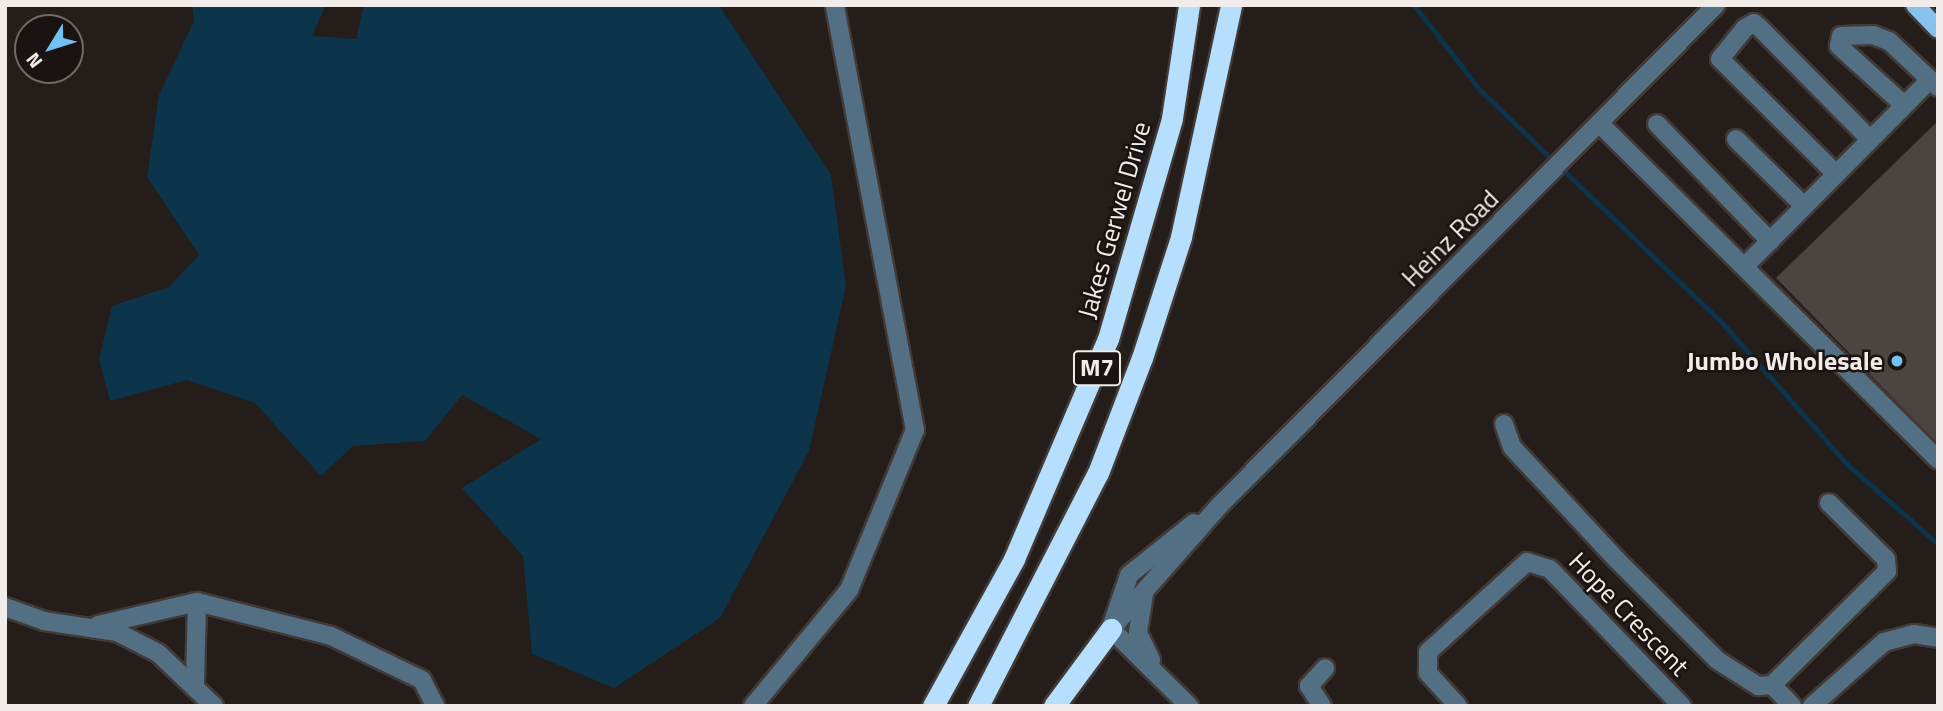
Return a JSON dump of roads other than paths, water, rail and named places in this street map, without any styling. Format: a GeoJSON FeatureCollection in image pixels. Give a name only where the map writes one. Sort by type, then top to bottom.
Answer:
{"type":"FeatureCollection","features":[{"type":"Feature","properties":{"kind":"highway","name":"Jakes Gerwel Drive"},"geometry":{"type":"LineString","coordinates":[[933,706],[1014,559],[1108,339],[1172,118],[1189,5]]}},
{"type":"Feature","properties":{"kind":"highway","name":"M7"},"geometry":{"type":"LineString","coordinates":[[978,706],[1098,473],[1142,358],[1181,237],[1231,5]]}},
{"type":"Feature","properties":{"kind":"highway"},"geometry":{"type":"LineString","coordinates":[[1054,706],[1111,629]]}},
{"type":"Feature","properties":{"kind":"main road"},"geometry":{"type":"LineString","coordinates":[[1915,5],[1938,29]]}},
{"type":"Feature","properties":{"kind":"street"},"geometry":{"type":"LineString","coordinates":[[753,706],[849,590],[915,430],[835,5]]}},
{"type":"Feature","properties":{"kind":"street","name":"Heinz Road"},"geometry":{"type":"LineString","coordinates":[[1111,629],[1220,505],[1587,140],[1716,5]]}},
{"type":"Feature","properties":{"kind":"street"},"geometry":{"type":"LineString","coordinates":[[1836,174],[1720,59],[1745,27],[1754,23],[1759,27],[1870,139]]}},
{"type":"Feature","properties":{"kind":"street"},"geometry":{"type":"LineString","coordinates":[[1745,266],[1904,105],[1934,83],[1889,41],[1873,35],[1841,36],[1839,46],[1904,105]]}},
{"type":"Feature","properties":{"kind":"street"},"geometry":{"type":"LineString","coordinates":[[1657,124],[1770,240]]}},
{"type":"Feature","properties":{"kind":"street"},"geometry":{"type":"LineString","coordinates":[[1601,125],[1938,460]]}},
{"type":"Feature","properties":{"kind":"street"},"geometry":{"type":"LineString","coordinates":[[1735,139],[1804,206]]}},
{"type":"Feature","properties":{"kind":"street"},"geometry":{"type":"LineString","coordinates":[[1504,424],[1512,447],[1717,660],[1750,682],[1772,685],[1792,706]]}},
{"type":"Feature","properties":{"kind":"street"},"geometry":{"type":"LineString","coordinates":[[1772,685],[1887,571],[1886,559],[1829,503]]}},
{"type":"Feature","properties":{"kind":"street","name":"Heinz Road"},"geometry":{"type":"LineString","coordinates":[[1111,629],[1114,606],[1129,575],[1220,505]]}},
{"type":"Feature","properties":{"kind":"street","name":"Hope Crescent"},"geometry":{"type":"LineString","coordinates":[[1458,706],[1428,673],[1428,652],[1527,562],[1550,569],[1682,706]]}},
{"type":"Feature","properties":{"kind":"street"},"geometry":{"type":"LineString","coordinates":[[1146,587],[1138,633],[1156,669]]}},
{"type":"Feature","properties":{"kind":"street"},"geometry":{"type":"LineString","coordinates":[[195,684],[197,602]]}},
{"type":"Feature","properties":{"kind":"street"},"geometry":{"type":"LineString","coordinates":[[5,607],[44,621],[95,625],[197,602],[331,636],[422,680],[435,706]]}},
{"type":"Feature","properties":{"kind":"street"},"geometry":{"type":"LineString","coordinates":[[95,625],[158,653],[195,684],[214,706]]}},
{"type":"Feature","properties":{"kind":"street"},"geometry":{"type":"LineString","coordinates":[[1111,629],[1156,669],[1189,706]]}},
{"type":"Feature","properties":{"kind":"street"},"geometry":{"type":"LineString","coordinates":[[1812,706],[1876,648],[1914,634],[1938,638]]}},
{"type":"Feature","properties":{"kind":"street"},"geometry":{"type":"LineString","coordinates":[[1322,706],[1309,686],[1325,668]]}},
{"type":"Feature","properties":{"kind":"water"},"geometry":{"type":"Polygon","coordinates":[[[192,5],[326,5],[312,36],[356,39],[364,5],[719,5],[831,175],[846,286],[809,451],[720,618],[614,688],[532,654],[523,556],[462,488],[541,439],[462,395],[425,441],[353,446],[321,476],[255,403],[187,380],[110,401],[99,359],[112,306],[169,287],[199,255],[147,177],[159,95],[194,21],[192,5]]]}},
{"type":"Feature","properties":{"kind":"waterway"},"geometry":{"type":"LineString","coordinates":[[1414,5],[1480,90],[1724,325],[1848,465],[1938,544]]}},
{"type":"Feature","properties":{"kind":"place","name":"Jumbo Wholesale"},"geometry":{"type":"Point","coordinates":[1897,361]}}]}
